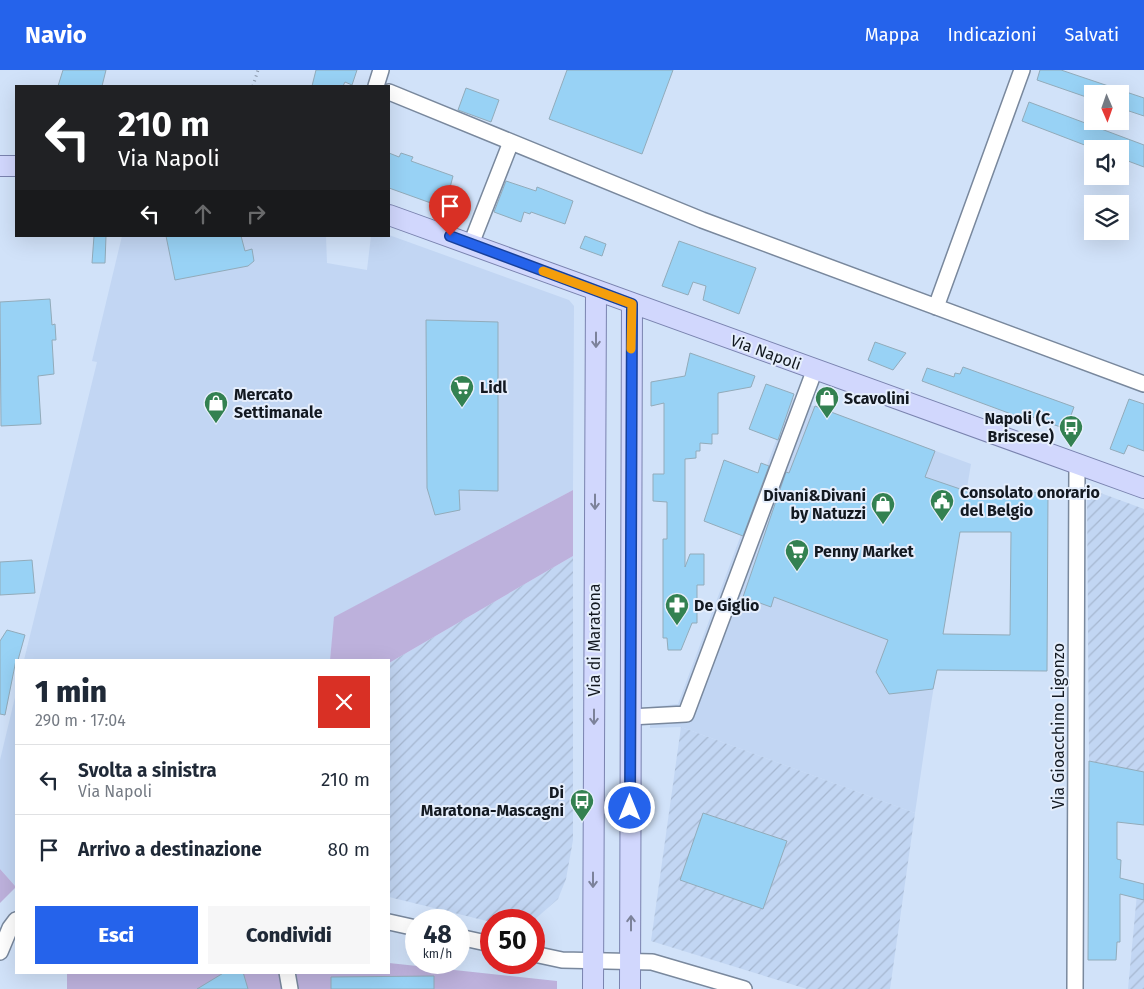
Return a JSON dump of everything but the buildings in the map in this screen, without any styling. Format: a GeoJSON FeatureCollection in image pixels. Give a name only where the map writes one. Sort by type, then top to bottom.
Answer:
{"type":"FeatureCollection","features":[{"type":"Feature","properties":{"kind":"main road"},"geometry":{"type":"LineString","coordinates":[[0,166],[15,166]]}},
{"type":"Feature","properties":{"kind":"main road","name":"Via Napoli"},"geometry":{"type":"LineString","coordinates":[[390,215],[1144,488]]}},
{"type":"Feature","properties":{"kind":"main road","name":"Via di Maratona"},"geometry":{"type":"LineString","coordinates":[[594,989],[596,291]]}},
{"type":"Feature","properties":{"kind":"main road"},"geometry":{"type":"LineString","coordinates":[[630,989],[632,304]]}},
{"type":"Feature","properties":{"kind":"street"},"geometry":{"type":"LineString","coordinates":[[376,85],[381,70]]}},
{"type":"Feature","properties":{"kind":"street"},"geometry":{"type":"LineString","coordinates":[[936,307],[1022,70]]}},
{"type":"Feature","properties":{"kind":"street"},"geometry":{"type":"LineString","coordinates":[[390,92],[702,220],[1144,384]]}},
{"type":"Feature","properties":{"kind":"street"},"geometry":{"type":"LineString","coordinates":[[471,244],[511,142]]}},
{"type":"Feature","properties":{"kind":"street"},"geometry":{"type":"LineString","coordinates":[[630,717],[686,714],[815,369]]}},
{"type":"Feature","properties":{"kind":"street","name":"Via Gioacchino Ligonzo"},"geometry":{"type":"LineString","coordinates":[[1075,989],[1077,463]]}},
{"type":"Feature","properties":{"kind":"street"},"geometry":{"type":"LineString","coordinates":[[0,952],[10,928],[15,921]]}},
{"type":"Feature","properties":{"kind":"street"},"geometry":{"type":"LineString","coordinates":[[390,922],[405,926]]}},
{"type":"Feature","properties":{"kind":"street"},"geometry":{"type":"LineString","coordinates":[[545,956],[562,960],[652,962],[744,989]]}},
{"type":"Feature","properties":{"kind":"street"},"geometry":{"type":"LineString","coordinates":[[287,974],[290,989]]}},
{"type":"Feature","properties":{"kind":"path"},"geometry":{"type":"LineString","coordinates":[[253,85],[258,70]]}},
{"type":"Feature","properties":{"kind":"shaded area"},"geometry":{"type":"Polygon","coordinates":[[[390,235],[569,300],[574,306],[573,490],[335,617],[330,659],[24,659],[97,362],[92,361],[122,237],[326,237],[327,263],[367,270],[371,237],[390,237],[390,235]]]}},
{"type":"Feature","properties":{"kind":"shaded area"},"geometry":{"type":"Polygon","coordinates":[[[792,398],[971,464],[915,813],[681,727],[650,728],[650,707],[678,704],[792,398]]]}},
{"type":"Feature","properties":{"kind":"shaded area"},"geometry":{"type":"Polygon","coordinates":[[[1087,488],[1144,509],[1144,772],[1089,761],[1087,488]]]}},
{"type":"Feature","properties":{"kind":"shaded area"},"geometry":{"type":"Polygon","coordinates":[[[573,490],[573,556],[390,662],[390,659],[330,659],[334,617],[573,490]]]}},
{"type":"Feature","properties":{"kind":"shaded area"},"geometry":{"type":"Polygon","coordinates":[[[573,556],[573,840],[566,879],[558,899],[545,910],[480,909],[480,919],[470,917],[470,909],[438,909],[390,897],[390,662],[573,556]]]}},
{"type":"Feature","properties":{"kind":"shaded area"},"geometry":{"type":"Polygon","coordinates":[[[15,697],[15,886],[0,869],[0,760],[15,697]]]}},
{"type":"Feature","properties":{"kind":"shaded area"},"geometry":{"type":"Polygon","coordinates":[[[681,727],[915,813],[890,989],[807,989],[651,941],[681,727]]]}},
{"type":"Feature","properties":{"kind":"shaded area"},"geometry":{"type":"Polygon","coordinates":[[[0,869],[15,888],[0,903],[0,869]]]}},
{"type":"Feature","properties":{"kind":"shaded area"},"geometry":{"type":"Polygon","coordinates":[[[1138,883],[1144,884],[1144,989],[1128,989],[1138,883]]]}},
{"type":"Feature","properties":{"kind":"shaded area"},"geometry":{"type":"Polygon","coordinates":[[[390,963],[405,965],[405,974],[470,974],[470,972],[557,981],[557,989],[67,989],[67,974],[390,974],[390,963]]]}},
{"type":"Feature","properties":{"kind":"slow traffic"},"geometry":{"type":"LineString","coordinates":[[543,271],[632,304],[631,349]]}},
{"type":"Feature","properties":{"kind":"place","name":"Lidl"},"geometry":{"type":"Point","coordinates":[462,408]}},
{"type":"Feature","properties":{"kind":"place","name":"Scavolini"},"geometry":{"type":"Point","coordinates":[827,419]}},
{"type":"Feature","properties":{"kind":"place","name":"Mercato Settimanale"},"geometry":{"type":"Point","coordinates":[216,424]}},
{"type":"Feature","properties":{"kind":"place","name":"Napoli (C. Briscese)"},"geometry":{"type":"Point","coordinates":[1071,448]}},
{"type":"Feature","properties":{"kind":"place","name":"Consolato onorario del Belgio"},"geometry":{"type":"Point","coordinates":[942,522]}},
{"type":"Feature","properties":{"kind":"place","name":"Divani&Divani by Natuzzi"},"geometry":{"type":"Point","coordinates":[883,525]}},
{"type":"Feature","properties":{"kind":"place","name":"Penny Market"},"geometry":{"type":"Point","coordinates":[797,572]}},
{"type":"Feature","properties":{"kind":"place","name":"De Giglio"},"geometry":{"type":"Point","coordinates":[677,626]}},
{"type":"Feature","properties":{"kind":"place","name":"Di Maratona-Mascagni"},"geometry":{"type":"Point","coordinates":[582,822]}},
{"type":"Feature","properties":{"kind":"route"},"geometry":{"type":"LineString","coordinates":[[450,236],[632,304],[630,808]]}}]}
